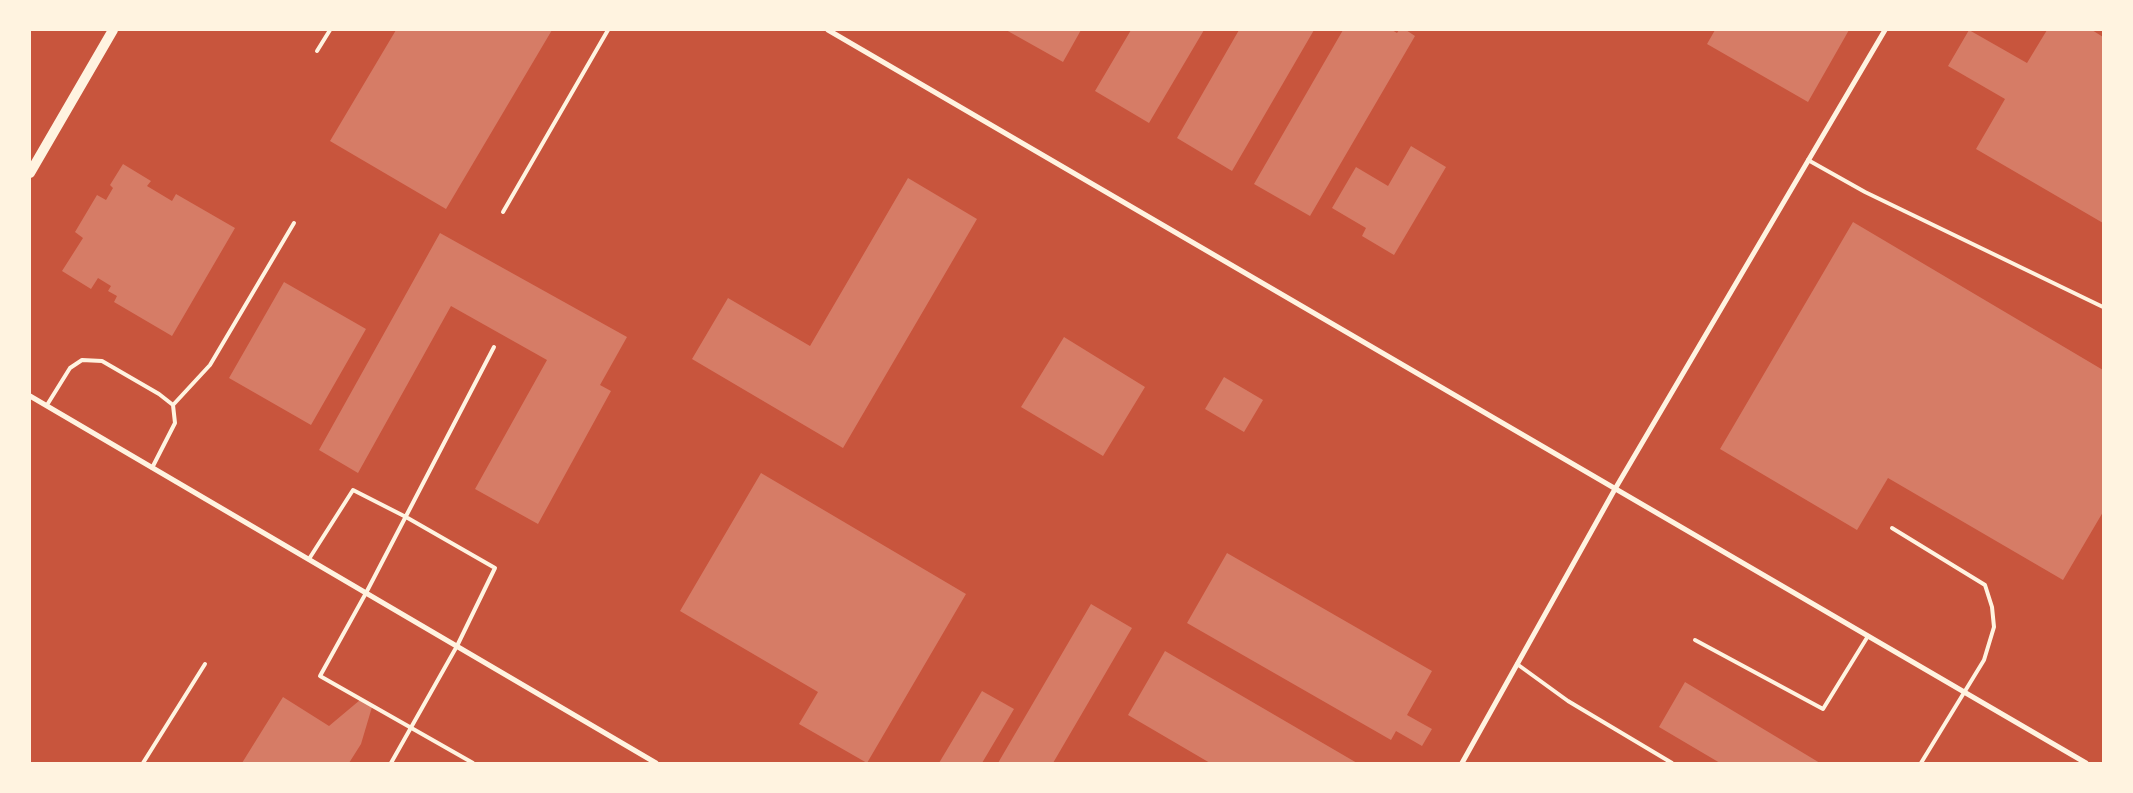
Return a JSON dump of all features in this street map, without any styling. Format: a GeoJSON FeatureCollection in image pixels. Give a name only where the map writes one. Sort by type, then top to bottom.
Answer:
{"type":"FeatureCollection","features":[{"type":"Feature","properties":{"kind":"main road"},"geometry":{"type":"LineString","coordinates":[[30,173],[113,30]]}},
{"type":"Feature","properties":{"kind":"street"},"geometry":{"type":"LineString","coordinates":[[828,30],[2086,763]]}},
{"type":"Feature","properties":{"kind":"street"},"geometry":{"type":"LineString","coordinates":[[1462,763],[1615,489],[1885,30]]}},
{"type":"Feature","properties":{"kind":"street"},"geometry":{"type":"LineString","coordinates":[[30,396],[656,763]]}},
{"type":"Feature","properties":{"kind":"lane"},"geometry":{"type":"LineString","coordinates":[[317,52],[330,30]]}},
{"type":"Feature","properties":{"kind":"lane"},"geometry":{"type":"LineString","coordinates":[[503,212],[608,30]]}},
{"type":"Feature","properties":{"kind":"lane"},"geometry":{"type":"LineString","coordinates":[[1808,160],[1865,192],[2103,307]]}},
{"type":"Feature","properties":{"kind":"lane"},"geometry":{"type":"LineString","coordinates":[[173,405],[210,365],[294,222]]}},
{"type":"Feature","properties":{"kind":"lane"},"geometry":{"type":"LineString","coordinates":[[473,763],[412,726],[320,676],[366,593],[494,347]]}},
{"type":"Feature","properties":{"kind":"lane"},"geometry":{"type":"LineString","coordinates":[[47,406],[70,368],[82,360],[102,361],[159,394],[173,405],[175,423],[152,468]]}},
{"type":"Feature","properties":{"kind":"lane"},"geometry":{"type":"LineString","coordinates":[[309,560],[353,490],[406,517],[495,568],[457,646],[391,763]]}},
{"type":"Feature","properties":{"kind":"lane"},"geometry":{"type":"LineString","coordinates":[[1892,528],[1985,585],[1992,607],[1994,627],[1984,660],[1921,763]]}},
{"type":"Feature","properties":{"kind":"lane"},"geometry":{"type":"LineString","coordinates":[[1695,640],[1823,709],[1868,636]]}},
{"type":"Feature","properties":{"kind":"lane"},"geometry":{"type":"LineString","coordinates":[[143,763],[205,664]]}},
{"type":"Feature","properties":{"kind":"lane"},"geometry":{"type":"LineString","coordinates":[[1517,664],[1568,701],[1672,763]]}},
{"type":"Feature","properties":{"kind":"building"},"geometry":{"type":"Polygon","coordinates":[[[396,30],[552,30],[446,209],[330,141],[396,30]]]}},
{"type":"Feature","properties":{"kind":"building"},"geometry":{"type":"Polygon","coordinates":[[[1006,30],[1081,30],[1063,62],[1006,30]]]}},
{"type":"Feature","properties":{"kind":"building"},"geometry":{"type":"Polygon","coordinates":[[[1131,30],[1204,30],[1149,123],[1095,91],[1131,30]]]}},
{"type":"Feature","properties":{"kind":"building"},"geometry":{"type":"Polygon","coordinates":[[[1239,30],[1314,30],[1232,171],[1177,138],[1239,30]]]}},
{"type":"Feature","properties":{"kind":"building"},"geometry":{"type":"Polygon","coordinates":[[[1343,30],[1392,30],[1397,33],[1399,30],[1406,30],[1415,36],[1310,216],[1254,184],[1343,30]]]}},
{"type":"Feature","properties":{"kind":"building"},"geometry":{"type":"Polygon","coordinates":[[[1715,30],[1849,30],[1808,102],[1707,44],[1715,30]]]}},
{"type":"Feature","properties":{"kind":"building"},"geometry":{"type":"Polygon","coordinates":[[[1969,30],[2027,63],[2047,30],[2092,30],[2103,37],[2103,223],[1976,149],[2005,99],[1948,66],[1969,30]]]}},
{"type":"Feature","properties":{"kind":"building"},"geometry":{"type":"Polygon","coordinates":[[[1411,146],[1446,167],[1394,255],[1362,236],[1366,228],[1332,208],[1356,167],[1388,186],[1411,146]]]}},
{"type":"Feature","properties":{"kind":"building"},"geometry":{"type":"Polygon","coordinates":[[[123,164],[151,181],[147,186],[172,201],[176,194],[235,228],[172,336],[114,302],[117,296],[108,291],[111,286],[98,278],[91,289],[62,271],[83,238],[75,232],[97,195],[106,200],[113,188],[110,185],[123,164]]]}},
{"type":"Feature","properties":{"kind":"building"},"geometry":{"type":"Polygon","coordinates":[[[908,178],[977,219],[843,448],[692,359],[728,298],[810,346],[908,178]]]}},
{"type":"Feature","properties":{"kind":"building"},"geometry":{"type":"Polygon","coordinates":[[[1853,222],[2103,370],[2103,512],[2063,580],[1888,478],[1857,530],[1720,449],[1853,222]]]}},
{"type":"Feature","properties":{"kind":"building"},"geometry":{"type":"Polygon","coordinates":[[[440,233],[627,337],[600,385],[611,391],[538,524],[475,489],[547,360],[451,306],[358,473],[319,450],[440,233]]]}},
{"type":"Feature","properties":{"kind":"building"},"geometry":{"type":"Polygon","coordinates":[[[284,282],[366,329],[311,425],[229,378],[284,282]]]}},
{"type":"Feature","properties":{"kind":"building"},"geometry":{"type":"Polygon","coordinates":[[[1064,337],[1145,387],[1103,456],[1021,407],[1064,337]]]}},
{"type":"Feature","properties":{"kind":"building"},"geometry":{"type":"Polygon","coordinates":[[[1224,377],[1263,400],[1244,432],[1205,409],[1224,377]]]}},
{"type":"Feature","properties":{"kind":"building"},"geometry":{"type":"Polygon","coordinates":[[[761,473],[966,594],[867,763],[799,724],[818,692],[680,611],[761,473]]]}},
{"type":"Feature","properties":{"kind":"building"},"geometry":{"type":"Polygon","coordinates":[[[1227,553],[1432,671],[1407,715],[1432,729],[1422,746],[1396,731],[1391,740],[1187,623],[1227,553]]]}},
{"type":"Feature","properties":{"kind":"building"},"geometry":{"type":"Polygon","coordinates":[[[1091,604],[1132,628],[1053,763],[998,763],[1091,604]]]}},
{"type":"Feature","properties":{"kind":"building"},"geometry":{"type":"Polygon","coordinates":[[[1165,651],[1357,763],[1210,763],[1128,715],[1165,651]]]}},
{"type":"Feature","properties":{"kind":"building"},"geometry":{"type":"Polygon","coordinates":[[[1685,682],[1820,763],[1720,763],[1659,727],[1685,682]]]}},
{"type":"Feature","properties":{"kind":"building"},"geometry":{"type":"Polygon","coordinates":[[[982,691],[1014,709],[982,763],[939,763],[982,691]]]}},
{"type":"Feature","properties":{"kind":"building"},"geometry":{"type":"Polygon","coordinates":[[[283,697],[329,726],[360,700],[372,707],[361,744],[349,763],[242,763],[283,697]]]}}]}
